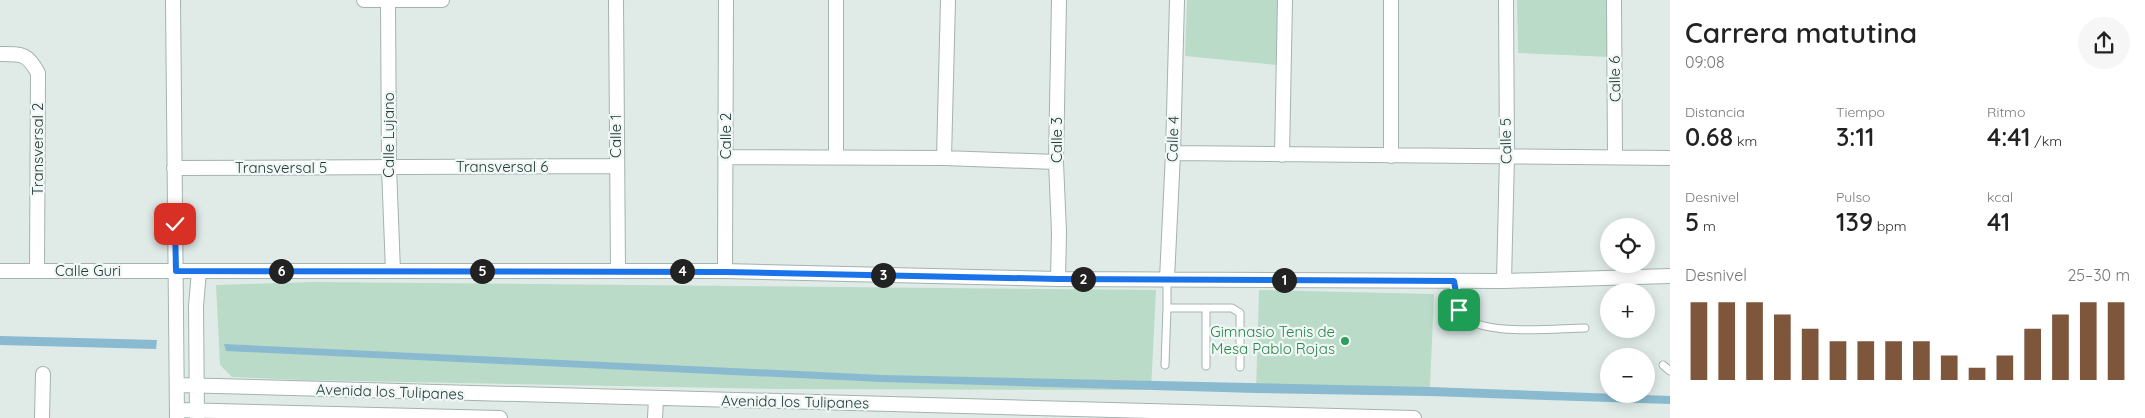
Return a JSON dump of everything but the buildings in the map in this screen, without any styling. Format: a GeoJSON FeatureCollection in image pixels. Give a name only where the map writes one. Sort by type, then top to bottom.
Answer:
{"type":"FeatureCollection","features":[{"type":"Feature","properties":{"kind":"street"},"geometry":{"type":"LineString","coordinates":[[173,0],[177,414]]}},
{"type":"Feature","properties":{"kind":"street"},"geometry":{"type":"LineString","coordinates":[[364,0],[442,0]]}},
{"type":"Feature","properties":{"kind":"street","name":"Calle Lujano"},"geometry":{"type":"LineString","coordinates":[[388,0],[388,168],[393,271]]}},
{"type":"Feature","properties":{"kind":"street","name":"Calle 1"},"geometry":{"type":"LineString","coordinates":[[616,0],[618,271]]}},
{"type":"Feature","properties":{"kind":"street","name":"Calle 2"},"geometry":{"type":"LineString","coordinates":[[725,272],[726,0]]}},
{"type":"Feature","properties":{"kind":"street"},"geometry":{"type":"LineString","coordinates":[[836,0],[836,156]]}},
{"type":"Feature","properties":{"kind":"street"},"geometry":{"type":"LineString","coordinates":[[944,158],[948,0]]}},
{"type":"Feature","properties":{"kind":"street","name":"Calle 3"},"geometry":{"type":"LineString","coordinates":[[1058,279],[1060,232],[1056,162],[1059,0]]}},
{"type":"Feature","properties":{"kind":"street","name":"Calle 4"},"geometry":{"type":"LineString","coordinates":[[1167,278],[1173,153],[1177,0]]}},
{"type":"Feature","properties":{"kind":"street"},"geometry":{"type":"LineString","coordinates":[[1282,155],[1285,0]]}},
{"type":"Feature","properties":{"kind":"street"},"geometry":{"type":"LineString","coordinates":[[1391,156],[1392,0]]}},
{"type":"Feature","properties":{"kind":"street","name":"Calle 5"},"geometry":{"type":"LineString","coordinates":[[1504,281],[1507,156],[1506,0]]}},
{"type":"Feature","properties":{"kind":"street","name":"Calle 6"},"geometry":{"type":"LineString","coordinates":[[1614,0],[1615,157]]}},
{"type":"Feature","properties":{"kind":"street","name":"Transversal 2"},"geometry":{"type":"LineString","coordinates":[[0,54],[21,54],[31,61],[38,73],[37,271]]}},
{"type":"Feature","properties":{"kind":"street"},"geometry":{"type":"LineString","coordinates":[[1173,153],[1670,158]]}},
{"type":"Feature","properties":{"kind":"street"},"geometry":{"type":"LineString","coordinates":[[726,157],[836,156],[1056,162]]}},
{"type":"Feature","properties":{"kind":"street","name":"Transversal 6"},"geometry":{"type":"LineString","coordinates":[[388,168],[616,166]]}},
{"type":"Feature","properties":{"kind":"street","name":"Transversal 5"},"geometry":{"type":"LineString","coordinates":[[174,168],[388,168]]}},
{"type":"Feature","properties":{"kind":"street","name":"Calle Guri"},"geometry":{"type":"LineString","coordinates":[[0,271],[618,271],[1058,279],[1167,278],[1454,281],[1670,276]]}},
{"type":"Feature","properties":{"kind":"street"},"geometry":{"type":"LineString","coordinates":[[197,415],[196,306],[198,271]]}},
{"type":"Feature","properties":{"kind":"street"},"geometry":{"type":"LineString","coordinates":[[42,418],[43,374]]}},
{"type":"Feature","properties":{"kind":"street","name":"Avenida los Tulipanes"},"geometry":{"type":"LineString","coordinates":[[177,385],[1414,418]]}},
{"type":"Feature","properties":{"kind":"street"},"geometry":{"type":"LineString","coordinates":[[655,418],[656,399]]}},
{"type":"Feature","properties":{"kind":"street","name":"Avenida los Tulipanes"},"geometry":{"type":"LineString","coordinates":[[177,414],[500,418]]}},
{"type":"Feature","properties":{"kind":"lane"},"geometry":{"type":"LineString","coordinates":[[1165,365],[1167,278]]}},
{"type":"Feature","properties":{"kind":"lane"},"geometry":{"type":"LineString","coordinates":[[1454,281],[1459,310],[1475,325],[1493,329],[1584,328]]}},
{"type":"Feature","properties":{"kind":"lane"},"geometry":{"type":"LineString","coordinates":[[1166,308],[1232,308],[1240,313],[1240,367]]}},
{"type":"Feature","properties":{"kind":"lane"},"geometry":{"type":"LineString","coordinates":[[1206,309],[1206,366]]}},
{"type":"Feature","properties":{"kind":"lane"},"geometry":{"type":"LineString","coordinates":[[1663,365],[1670,371]]}},
{"type":"Feature","properties":{"kind":"green space"},"geometry":{"type":"Polygon","coordinates":[[[1187,0],[1280,0],[1277,65],[1185,56],[1187,0]]]}},
{"type":"Feature","properties":{"kind":"green space"},"geometry":{"type":"Polygon","coordinates":[[[1517,0],[1610,0],[1610,57],[1518,53],[1517,0]]]}},
{"type":"Feature","properties":{"kind":"green space"},"geometry":{"type":"Polygon","coordinates":[[[314,282],[1156,290],[1151,390],[780,389],[232,377],[220,365],[216,285],[314,282]]]}},
{"type":"Feature","properties":{"kind":"green space","name":"Gimnasio Tenis de Mesa Pablo Rojas"},"geometry":{"type":"Polygon","coordinates":[[[1259,290],[1434,294],[1430,387],[1256,393],[1259,290]]]}},
{"type":"Feature","properties":{"kind":"water"},"geometry":{"type":"Polygon","coordinates":[[[0,336],[157,340],[156,349],[0,345],[0,336]]]}},
{"type":"Feature","properties":{"kind":"water"},"geometry":{"type":"Polygon","coordinates":[[[224,344],[882,375],[1430,387],[1600,393],[1600,402],[882,382],[226,351],[224,344]]]}},
{"type":"Feature","properties":{"kind":"water"},"geometry":{"type":"Polygon","coordinates":[[[1655,395],[1670,396],[1670,404],[1640,403],[1655,403],[1655,395]]]}},
{"type":"Feature","properties":{"kind":"place","name":"Gimnasio Tenis de Mesa Pablo Rojas"},"geometry":{"type":"Point","coordinates":[1345,341]}},
{"type":"Feature","properties":{"kind":"route"},"geometry":{"type":"LineString","coordinates":[[175,224],[176,271],[725,272],[1058,279],[1167,278],[1454,281],[1459,310]]}}]}
